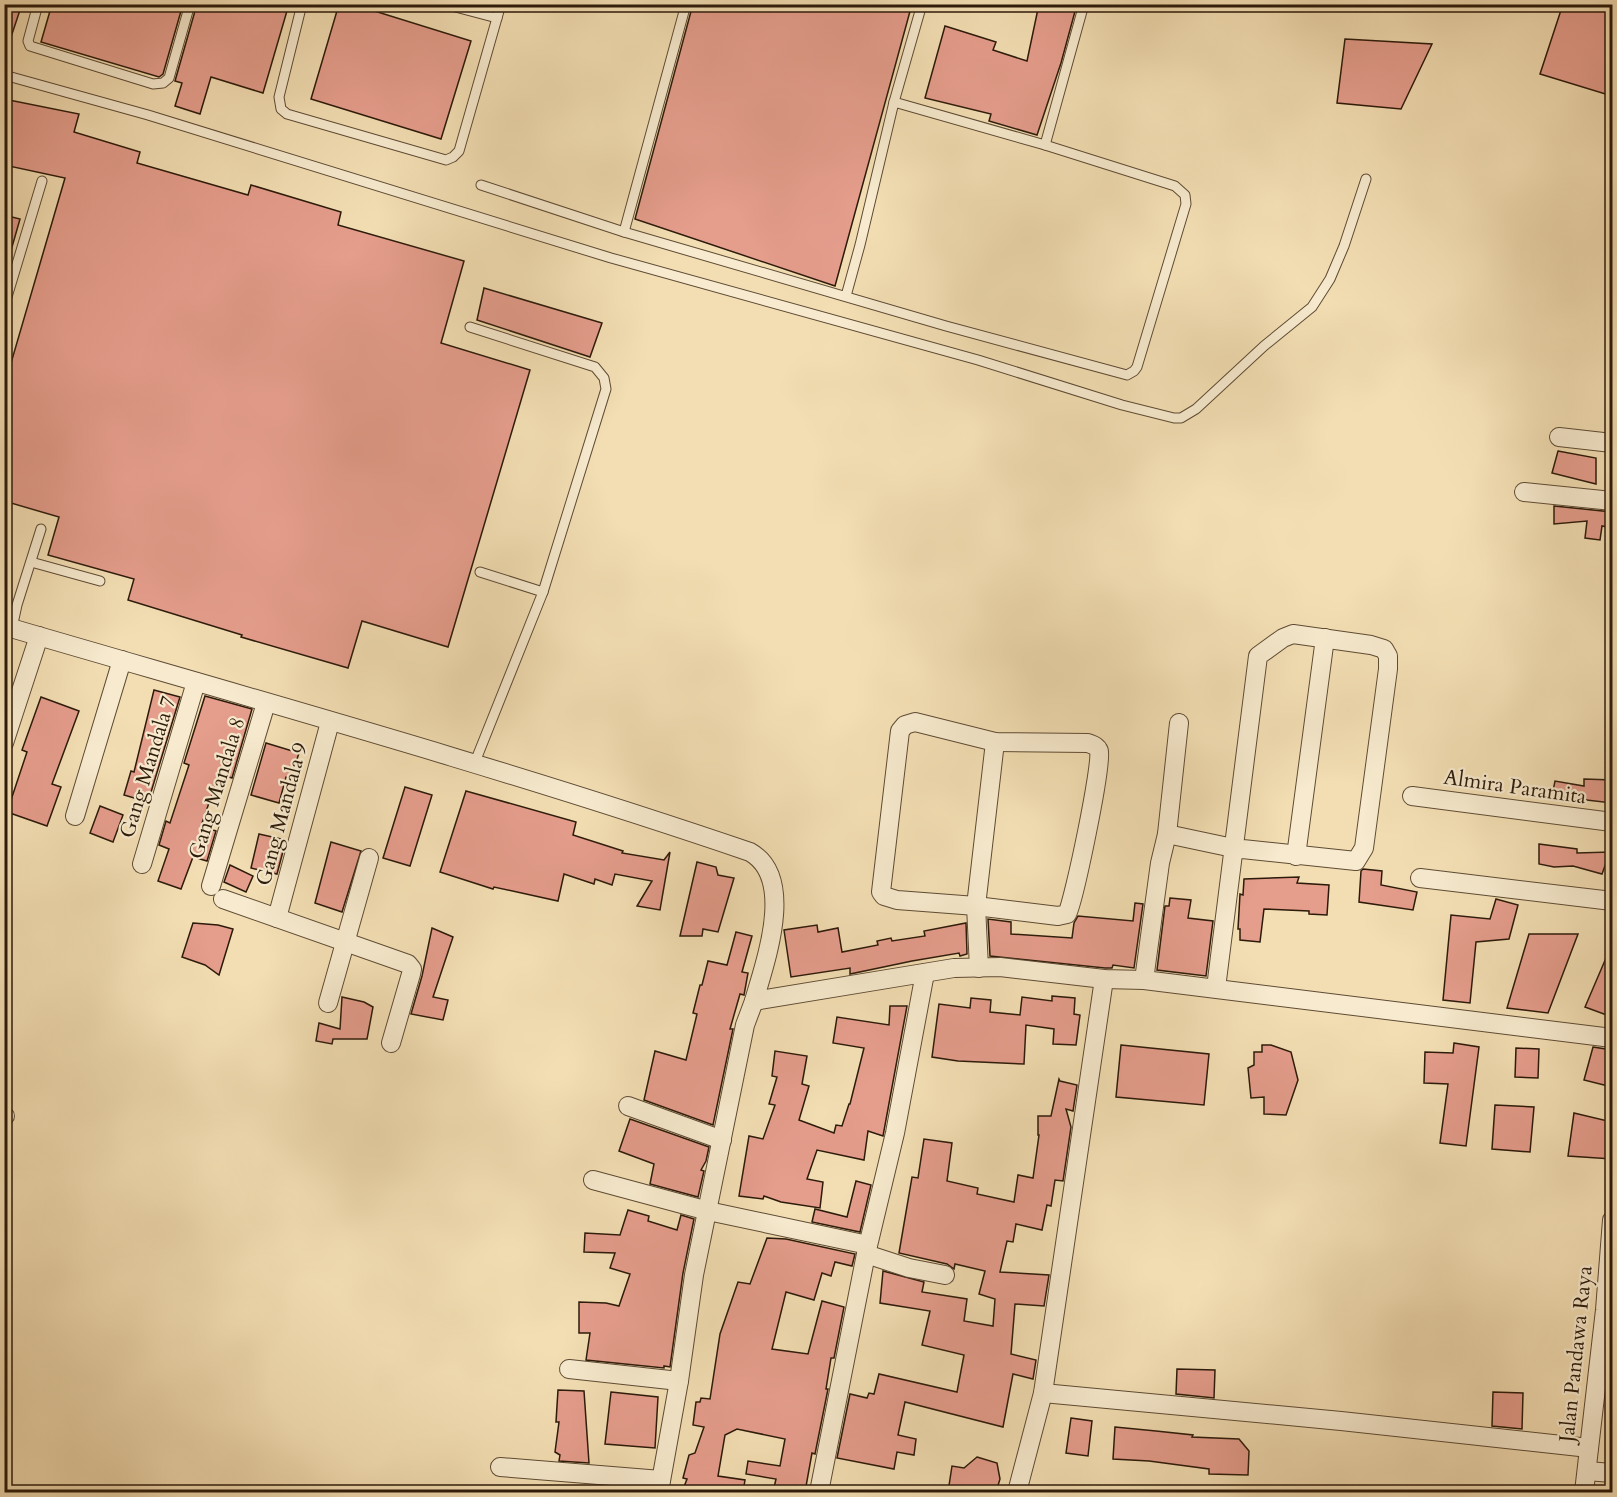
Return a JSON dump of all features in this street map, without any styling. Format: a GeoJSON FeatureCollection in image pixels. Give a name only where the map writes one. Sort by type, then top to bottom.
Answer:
{"type":"FeatureCollection","features":[{"type":"Feature","properties":{"kind":"street"},"geometry":{"type":"LineString","coordinates":[[1560,437],[1612,443]]}},
{"type":"Feature","properties":{"kind":"street"},"geometry":{"type":"LineString","coordinates":[[1524,492],[1612,501]]}},
{"type":"Feature","properties":{"kind":"street"},"geometry":{"type":"LineString","coordinates":[[8,627],[330,722],[475,762],[750,852],[763,863],[773,889],[774,923],[754,1001],[745,1025],[694,1275],[679,1381],[660,1486],[500,1467]]}},
{"type":"Feature","properties":{"kind":"street"},"geometry":{"type":"LineString","coordinates":[[1167,834],[1233,848],[1356,861],[1364,848],[1366,837],[1388,656],[1384,649],[1371,645],[1293,634],[1283,638],[1258,656],[1233,848],[1216,988]]}},
{"type":"Feature","properties":{"kind":"street"},"geometry":{"type":"LineString","coordinates":[[4,743],[39,636]]}},
{"type":"Feature","properties":{"kind":"street"},"geometry":{"type":"LineString","coordinates":[[1296,856],[1325,638]]}},
{"type":"Feature","properties":{"kind":"street"},"geometry":{"type":"LineString","coordinates":[[75,816],[122,660]]}},
{"type":"Feature","properties":{"kind":"street","name":"Gang Mandala 7"},"geometry":{"type":"LineString","coordinates":[[142,864],[196,682]]}},
{"type":"Feature","properties":{"kind":"street","name":"Gang Mandala 8"},"geometry":{"type":"LineString","coordinates":[[266,703],[217,892],[277,918]]}},
{"type":"Feature","properties":{"kind":"street","name":"Gang Mandala 9"},"geometry":{"type":"LineString","coordinates":[[277,918],[330,722]]}},
{"type":"Feature","properties":{"kind":"street"},"geometry":{"type":"LineString","coordinates":[[920,722],[995,742],[1088,743],[1096,746],[1100,753],[1067,914],[1058,916],[976,906],[897,900],[884,896],[880,889],[900,731],[904,725],[920,722]]}},
{"type":"Feature","properties":{"kind":"street"},"geometry":{"type":"LineString","coordinates":[[1144,980],[1160,863],[1167,834],[1179,723]]}},
{"type":"Feature","properties":{"kind":"street"},"geometry":{"type":"LineString","coordinates":[[979,968],[976,906],[995,742]]}},
{"type":"Feature","properties":{"kind":"street","name":"Almira Paramita"},"geometry":{"type":"LineString","coordinates":[[1412,796],[1612,822]]}},
{"type":"Feature","properties":{"kind":"street"},"geometry":{"type":"LineString","coordinates":[[328,1003],[369,858]]}},
{"type":"Feature","properties":{"kind":"street"},"geometry":{"type":"LineString","coordinates":[[1420,878],[1612,902]]}},
{"type":"Feature","properties":{"kind":"street"},"geometry":{"type":"LineString","coordinates":[[277,918],[408,964],[412,969],[391,1043]]}},
{"type":"Feature","properties":{"kind":"street"},"geometry":{"type":"LineString","coordinates":[[754,1001],[954,968],[1000,968],[1216,988],[1612,1038]]}},
{"type":"Feature","properties":{"kind":"street"},"geometry":{"type":"LineString","coordinates":[[819,1492],[867,1250],[895,1132],[925,973]]}},
{"type":"Feature","properties":{"kind":"street"},"geometry":{"type":"LineString","coordinates":[[1017,1492],[1043,1392],[1104,979]]}},
{"type":"Feature","properties":{"kind":"street"},"geometry":{"type":"LineString","coordinates":[[628,1106],[722,1140]]}},
{"type":"Feature","properties":{"kind":"street"},"geometry":{"type":"LineString","coordinates":[[593,1180],[867,1250],[909,1268],[945,1275]]}},
{"type":"Feature","properties":{"kind":"street","name":"Jalan Pandawa Raya"},"geometry":{"type":"LineString","coordinates":[[1584,1492],[1589,1448],[1604,1395],[1612,1221]]}},
{"type":"Feature","properties":{"kind":"street"},"geometry":{"type":"LineString","coordinates":[[569,1369],[679,1381]]}},
{"type":"Feature","properties":{"kind":"street"},"geometry":{"type":"LineString","coordinates":[[1043,1392],[1589,1448]]}},
{"type":"Feature","properties":{"kind":"street"},"geometry":{"type":"LineString","coordinates":[[1587,1471],[1612,1473]]}},
{"type":"Feature","properties":{"kind":"lane"},"geometry":{"type":"LineString","coordinates":[[38,4],[28,41],[30,46],[153,84],[163,83],[170,78],[190,4]]}},
{"type":"Feature","properties":{"kind":"lane"},"geometry":{"type":"LineString","coordinates":[[302,4],[279,97],[281,109],[287,114],[446,160],[459,151],[501,4]]}},
{"type":"Feature","properties":{"kind":"lane"},"geometry":{"type":"LineString","coordinates":[[444,4],[497,18]]}},
{"type":"Feature","properties":{"kind":"lane"},"geometry":{"type":"LineString","coordinates":[[624,232],[686,4]]}},
{"type":"Feature","properties":{"kind":"lane"},"geometry":{"type":"LineString","coordinates":[[846,296],[894,102],[922,4]]}},
{"type":"Feature","properties":{"kind":"lane"},"geometry":{"type":"LineString","coordinates":[[1045,145],[1084,4]]}},
{"type":"Feature","properties":{"kind":"lane"},"geometry":{"type":"LineString","coordinates":[[4,75],[148,115],[601,255],[978,360],[1122,405],[1174,418],[1181,418],[1196,409],[1264,346],[1311,307],[1330,279],[1344,246],[1366,179]]}},
{"type":"Feature","properties":{"kind":"lane"},"geometry":{"type":"LineString","coordinates":[[481,186],[624,232],[946,326],[1127,375],[1134,371],[1186,204],[1185,195],[1175,186],[1045,145],[894,102]]}},
{"type":"Feature","properties":{"kind":"lane"},"geometry":{"type":"LineString","coordinates":[[4,307],[42,181]]}},
{"type":"Feature","properties":{"kind":"lane"},"geometry":{"type":"LineString","coordinates":[[470,327],[594,367],[604,378],[606,389],[543,592],[475,762]]}},
{"type":"Feature","properties":{"kind":"lane"},"geometry":{"type":"LineString","coordinates":[[8,627],[41,529]]}},
{"type":"Feature","properties":{"kind":"lane"},"geometry":{"type":"LineString","coordinates":[[31,562],[100,581]]}},
{"type":"Feature","properties":{"kind":"lane"},"geometry":{"type":"LineString","coordinates":[[480,572],[543,592]]}},
{"type":"Feature","properties":{"kind":"building"},"geometry":{"type":"Polygon","coordinates":[[[4,4],[22,4],[7,49],[4,49],[4,4]]]}},
{"type":"Feature","properties":{"kind":"building"},"geometry":{"type":"Polygon","coordinates":[[[52,4],[183,4],[163,74],[159,77],[41,42],[52,4]]]}},
{"type":"Feature","properties":{"kind":"building"},"geometry":{"type":"Polygon","coordinates":[[[197,4],[289,4],[263,93],[211,77],[200,114],[175,106],[182,83],[175,81],[197,4]]]}},
{"type":"Feature","properties":{"kind":"building"},"geometry":{"type":"Polygon","coordinates":[[[339,4],[352,4],[471,41],[441,139],[311,99],[339,4]]]}},
{"type":"Feature","properties":{"kind":"building"},"geometry":{"type":"Polygon","coordinates":[[[693,4],[912,4],[835,286],[635,219],[693,4]]]}},
{"type":"Feature","properties":{"kind":"building"},"geometry":{"type":"Polygon","coordinates":[[[1039,4],[1077,4],[1061,63],[1037,135],[989,121],[991,114],[925,98],[945,26],[996,42],[993,50],[1027,61],[1039,4]]]}},
{"type":"Feature","properties":{"kind":"building"},"geometry":{"type":"Polygon","coordinates":[[[1563,4],[1612,4],[1612,96],[1540,74],[1563,4]]]}},
{"type":"Feature","properties":{"kind":"building"},"geometry":{"type":"Polygon","coordinates":[[[1345,39],[1432,44],[1401,109],[1337,103],[1345,39]]]}},
{"type":"Feature","properties":{"kind":"building"},"geometry":{"type":"Polygon","coordinates":[[[4,99],[79,114],[74,132],[140,152],[137,163],[248,195],[251,185],[341,212],[338,225],[464,261],[441,343],[530,370],[448,647],[362,621],[348,668],[241,637],[242,635],[128,600],[134,579],[48,555],[59,517],[4,501],[4,387],[65,178],[4,165],[4,99]]]}},
{"type":"Feature","properties":{"kind":"building"},"geometry":{"type":"Polygon","coordinates":[[[4,215],[20,219],[8,261],[4,260],[4,215]]]}},
{"type":"Feature","properties":{"kind":"building"},"geometry":{"type":"Polygon","coordinates":[[[484,288],[602,323],[590,357],[477,320],[484,288]]]}},
{"type":"Feature","properties":{"kind":"building"},"geometry":{"type":"Polygon","coordinates":[[[1558,451],[1596,458],[1596,484],[1552,473],[1558,451]]]}},
{"type":"Feature","properties":{"kind":"building"},"geometry":{"type":"Polygon","coordinates":[[[1554,506],[1612,512],[1612,528],[1602,526],[1600,540],[1585,538],[1587,521],[1554,524],[1554,506]]]}},
{"type":"Feature","properties":{"kind":"building"},"geometry":{"type":"Polygon","coordinates":[[[154,690],[180,697],[148,802],[124,795],[131,771],[134,772],[154,690]]]}},
{"type":"Feature","properties":{"kind":"building"},"geometry":{"type":"Polygon","coordinates":[[[205,696],[252,709],[232,778],[219,774],[201,826],[216,831],[207,861],[193,857],[181,889],[158,881],[169,849],[159,845],[166,821],[170,823],[189,765],[184,763],[205,696]]]}},
{"type":"Feature","properties":{"kind":"building"},"geometry":{"type":"Polygon","coordinates":[[[41,697],[79,711],[52,784],[61,787],[47,826],[7,812],[27,752],[22,750],[41,697]]]}},
{"type":"Feature","properties":{"kind":"building"},"geometry":{"type":"Polygon","coordinates":[[[266,743],[299,753],[291,778],[286,777],[279,803],[251,795],[266,743]]]}},
{"type":"Feature","properties":{"kind":"building"},"geometry":{"type":"Polygon","coordinates":[[[1584,779],[1612,780],[1612,803],[1552,796],[1555,781],[1584,786],[1584,779]]]}},
{"type":"Feature","properties":{"kind":"building"},"geometry":{"type":"Polygon","coordinates":[[[405,787],[432,795],[410,866],[383,858],[405,787]]]}},
{"type":"Feature","properties":{"kind":"building"},"geometry":{"type":"Polygon","coordinates":[[[466,791],[576,822],[573,835],[623,851],[622,853],[664,860],[670,852],[660,910],[637,906],[652,881],[615,874],[612,885],[595,879],[594,884],[564,874],[558,901],[494,887],[493,889],[440,872],[466,791]]]}},
{"type":"Feature","properties":{"kind":"building"},"geometry":{"type":"Polygon","coordinates":[[[100,806],[123,815],[113,842],[90,833],[100,806]]]}},
{"type":"Feature","properties":{"kind":"building"},"geometry":{"type":"Polygon","coordinates":[[[259,834],[286,840],[277,874],[251,868],[259,834]]]}},
{"type":"Feature","properties":{"kind":"building"},"geometry":{"type":"Polygon","coordinates":[[[331,842],[361,851],[342,912],[315,903],[331,842]]]}},
{"type":"Feature","properties":{"kind":"building"},"geometry":{"type":"Polygon","coordinates":[[[1539,844],[1577,849],[1577,853],[1610,852],[1602,874],[1573,866],[1554,867],[1539,864],[1539,844]]]}},
{"type":"Feature","properties":{"kind":"building"},"geometry":{"type":"Polygon","coordinates":[[[697,862],[716,867],[718,875],[734,878],[718,932],[703,929],[702,936],[680,936],[697,862]]]}},
{"type":"Feature","properties":{"kind":"building"},"geometry":{"type":"Polygon","coordinates":[[[230,865],[253,876],[246,892],[224,882],[230,865]]]}},
{"type":"Feature","properties":{"kind":"building"},"geometry":{"type":"Polygon","coordinates":[[[1363,869],[1382,871],[1381,885],[1417,892],[1413,910],[1359,902],[1363,869]]]}},
{"type":"Feature","properties":{"kind":"building"},"geometry":{"type":"Polygon","coordinates":[[[1299,877],[1297,883],[1329,885],[1327,915],[1309,914],[1309,911],[1264,909],[1260,942],[1240,940],[1240,929],[1238,929],[1240,894],[1243,895],[1244,879],[1299,877]]]}},
{"type":"Feature","properties":{"kind":"building"},"geometry":{"type":"Polygon","coordinates":[[[1170,898],[1191,900],[1188,918],[1213,921],[1206,976],[1157,970],[1165,906],[1169,906],[1170,898]]]}},
{"type":"Feature","properties":{"kind":"building"},"geometry":{"type":"Polygon","coordinates":[[[1496,899],[1518,905],[1509,939],[1476,942],[1470,1003],[1443,1000],[1451,915],[1490,919],[1496,899]]]}},
{"type":"Feature","properties":{"kind":"building"},"geometry":{"type":"Polygon","coordinates":[[[1135,903],[1143,904],[1134,968],[1113,965],[1112,968],[1105,968],[990,956],[988,919],[1011,922],[1011,934],[1072,938],[1074,923],[1078,916],[1133,921],[1135,903]]]}},
{"type":"Feature","properties":{"kind":"building"},"geometry":{"type":"Polygon","coordinates":[[[193,923],[233,929],[219,975],[205,965],[182,957],[193,923]]]}},
{"type":"Feature","properties":{"kind":"building"},"geometry":{"type":"Polygon","coordinates":[[[966,923],[967,954],[960,956],[959,953],[912,961],[850,974],[850,968],[791,977],[784,930],[817,925],[818,932],[838,928],[842,952],[878,945],[877,941],[891,938],[892,941],[925,936],[924,931],[966,923]]]}},
{"type":"Feature","properties":{"kind":"building"},"geometry":{"type":"Polygon","coordinates":[[[432,928],[453,937],[433,997],[448,1000],[443,1020],[411,1014],[432,928]]]}},
{"type":"Feature","properties":{"kind":"building"},"geometry":{"type":"Polygon","coordinates":[[[736,932],[752,936],[742,972],[748,973],[744,995],[740,994],[730,1029],[733,1029],[713,1125],[644,1100],[655,1051],[686,1060],[697,1014],[693,1013],[708,961],[727,965],[736,932]]]}},
{"type":"Feature","properties":{"kind":"building"},"geometry":{"type":"Polygon","coordinates":[[[1529,934],[1578,934],[1548,1013],[1507,1008],[1529,934]]]}},
{"type":"Feature","properties":{"kind":"building"},"geometry":{"type":"Polygon","coordinates":[[[1612,944],[1612,1017],[1585,1007],[1612,944]]]}},
{"type":"Feature","properties":{"kind":"building"},"geometry":{"type":"Polygon","coordinates":[[[1052,996],[1075,998],[1074,1014],[1080,1015],[1076,1045],[1053,1044],[1054,1029],[1026,1025],[1024,1064],[958,1061],[932,1057],[939,1004],[970,1008],[971,998],[991,1000],[990,1012],[1020,1015],[1022,997],[1052,1001],[1052,996]]]}},
{"type":"Feature","properties":{"kind":"building"},"geometry":{"type":"Polygon","coordinates":[[[342,997],[364,1002],[373,1007],[367,1039],[333,1039],[332,1044],[316,1041],[319,1023],[340,1029],[342,997]]]}},
{"type":"Feature","properties":{"kind":"building"},"geometry":{"type":"Polygon","coordinates":[[[890,1006],[907,1006],[883,1136],[868,1131],[864,1160],[817,1150],[807,1179],[823,1182],[820,1208],[781,1202],[764,1196],[763,1199],[739,1196],[749,1136],[763,1139],[775,1105],[769,1104],[777,1077],[772,1076],[775,1051],[807,1056],[802,1084],[809,1086],[799,1120],[834,1133],[836,1125],[842,1126],[850,1104],[864,1048],[833,1043],[837,1017],[889,1025],[890,1006]]]}},
{"type":"Feature","properties":{"kind":"building"},"geometry":{"type":"Polygon","coordinates":[[[1454,1043],[1479,1047],[1466,1146],[1440,1143],[1448,1084],[1424,1083],[1425,1052],[1453,1053],[1454,1043]]]}},
{"type":"Feature","properties":{"kind":"building"},"geometry":{"type":"Polygon","coordinates":[[[1121,1045],[1209,1054],[1204,1105],[1116,1097],[1121,1045]]]}},
{"type":"Feature","properties":{"kind":"building"},"geometry":{"type":"Polygon","coordinates":[[[1262,1045],[1271,1045],[1291,1052],[1298,1080],[1286,1115],[1264,1114],[1264,1097],[1251,1098],[1248,1068],[1254,1065],[1254,1052],[1262,1052],[1262,1045]]]}},
{"type":"Feature","properties":{"kind":"building"},"geometry":{"type":"Polygon","coordinates":[[[1593,1047],[1612,1050],[1612,1087],[1584,1080],[1593,1047]]]}},
{"type":"Feature","properties":{"kind":"building"},"geometry":{"type":"Polygon","coordinates":[[[1516,1048],[1539,1049],[1538,1078],[1515,1077],[1516,1048]]]}},
{"type":"Feature","properties":{"kind":"building"},"geometry":{"type":"Polygon","coordinates":[[[1059,1079],[1077,1085],[1073,1111],[1066,1109],[1071,1127],[1063,1181],[1055,1180],[1051,1206],[1047,1205],[1042,1230],[1016,1224],[1013,1242],[1007,1241],[1000,1272],[1049,1275],[1044,1306],[1015,1304],[1011,1354],[1036,1360],[1033,1379],[1013,1374],[1003,1427],[905,1402],[898,1435],[916,1439],[914,1455],[897,1452],[894,1469],[837,1458],[850,1394],[867,1398],[869,1393],[874,1394],[879,1374],[957,1392],[964,1355],[922,1345],[930,1311],[880,1303],[883,1271],[924,1282],[922,1292],[967,1299],[964,1321],[993,1326],[995,1299],[979,1294],[985,1271],[955,1264],[954,1269],[947,1264],[899,1253],[912,1177],[918,1178],[924,1139],[952,1143],[947,1181],[978,1188],[977,1194],[1014,1202],[1018,1175],[1033,1178],[1039,1135],[1038,1116],[1051,1116],[1059,1079]]]}},
{"type":"Feature","properties":{"kind":"building"},"geometry":{"type":"Polygon","coordinates":[[[1495,1105],[1534,1107],[1530,1152],[1492,1149],[1495,1105]]]}},
{"type":"Feature","properties":{"kind":"building"},"geometry":{"type":"Polygon","coordinates":[[[1574,1113],[1612,1122],[1612,1159],[1568,1156],[1574,1113]]]}},
{"type":"Feature","properties":{"kind":"building"},"geometry":{"type":"Polygon","coordinates":[[[630,1119],[709,1147],[701,1170],[704,1171],[698,1197],[650,1184],[654,1164],[619,1151],[630,1119]]]}},
{"type":"Feature","properties":{"kind":"building"},"geometry":{"type":"Polygon","coordinates":[[[856,1181],[871,1185],[860,1232],[812,1222],[815,1209],[847,1217],[856,1181]]]}},
{"type":"Feature","properties":{"kind":"building"},"geometry":{"type":"Polygon","coordinates":[[[628,1210],[649,1216],[648,1221],[677,1230],[681,1215],[694,1219],[683,1273],[670,1367],[586,1360],[590,1333],[579,1333],[579,1302],[619,1306],[630,1274],[610,1268],[615,1253],[584,1252],[585,1233],[620,1235],[628,1210]]]}},
{"type":"Feature","properties":{"kind":"building"},"geometry":{"type":"Polygon","coordinates":[[[767,1238],[786,1239],[855,1254],[852,1266],[835,1262],[831,1276],[822,1273],[814,1300],[786,1292],[772,1349],[808,1354],[822,1301],[844,1307],[834,1358],[831,1358],[826,1389],[828,1389],[805,1492],[773,1492],[776,1479],[746,1474],[748,1461],[780,1466],[785,1439],[737,1429],[725,1435],[718,1476],[745,1480],[743,1492],[682,1492],[687,1479],[683,1478],[689,1455],[695,1453],[704,1427],[693,1425],[696,1402],[700,1402],[701,1398],[710,1399],[720,1334],[738,1282],[750,1284],[767,1238]]]}},
{"type":"Feature","properties":{"kind":"building"},"geometry":{"type":"Polygon","coordinates":[[[1177,1369],[1215,1370],[1214,1398],[1176,1394],[1177,1369]]]}},
{"type":"Feature","properties":{"kind":"building"},"geometry":{"type":"Polygon","coordinates":[[[558,1390],[584,1391],[589,1463],[559,1461],[560,1455],[555,1452],[559,1422],[556,1422],[558,1390]]]}},
{"type":"Feature","properties":{"kind":"building"},"geometry":{"type":"Polygon","coordinates":[[[611,1392],[658,1397],[655,1448],[605,1444],[611,1392]]]}},
{"type":"Feature","properties":{"kind":"building"},"geometry":{"type":"Polygon","coordinates":[[[1493,1392],[1523,1393],[1522,1429],[1492,1426],[1493,1392]]]}},
{"type":"Feature","properties":{"kind":"building"},"geometry":{"type":"Polygon","coordinates":[[[1071,1418],[1092,1421],[1088,1456],[1066,1453],[1071,1418]]]}},
{"type":"Feature","properties":{"kind":"building"},"geometry":{"type":"Polygon","coordinates":[[[1115,1427],[1193,1435],[1192,1437],[1239,1439],[1249,1451],[1248,1475],[1209,1474],[1209,1469],[1113,1459],[1115,1427]]]}},
{"type":"Feature","properties":{"kind":"building"},"geometry":{"type":"Polygon","coordinates":[[[977,1457],[997,1463],[1000,1479],[996,1492],[948,1492],[952,1466],[964,1468],[977,1457]]]}}]}
